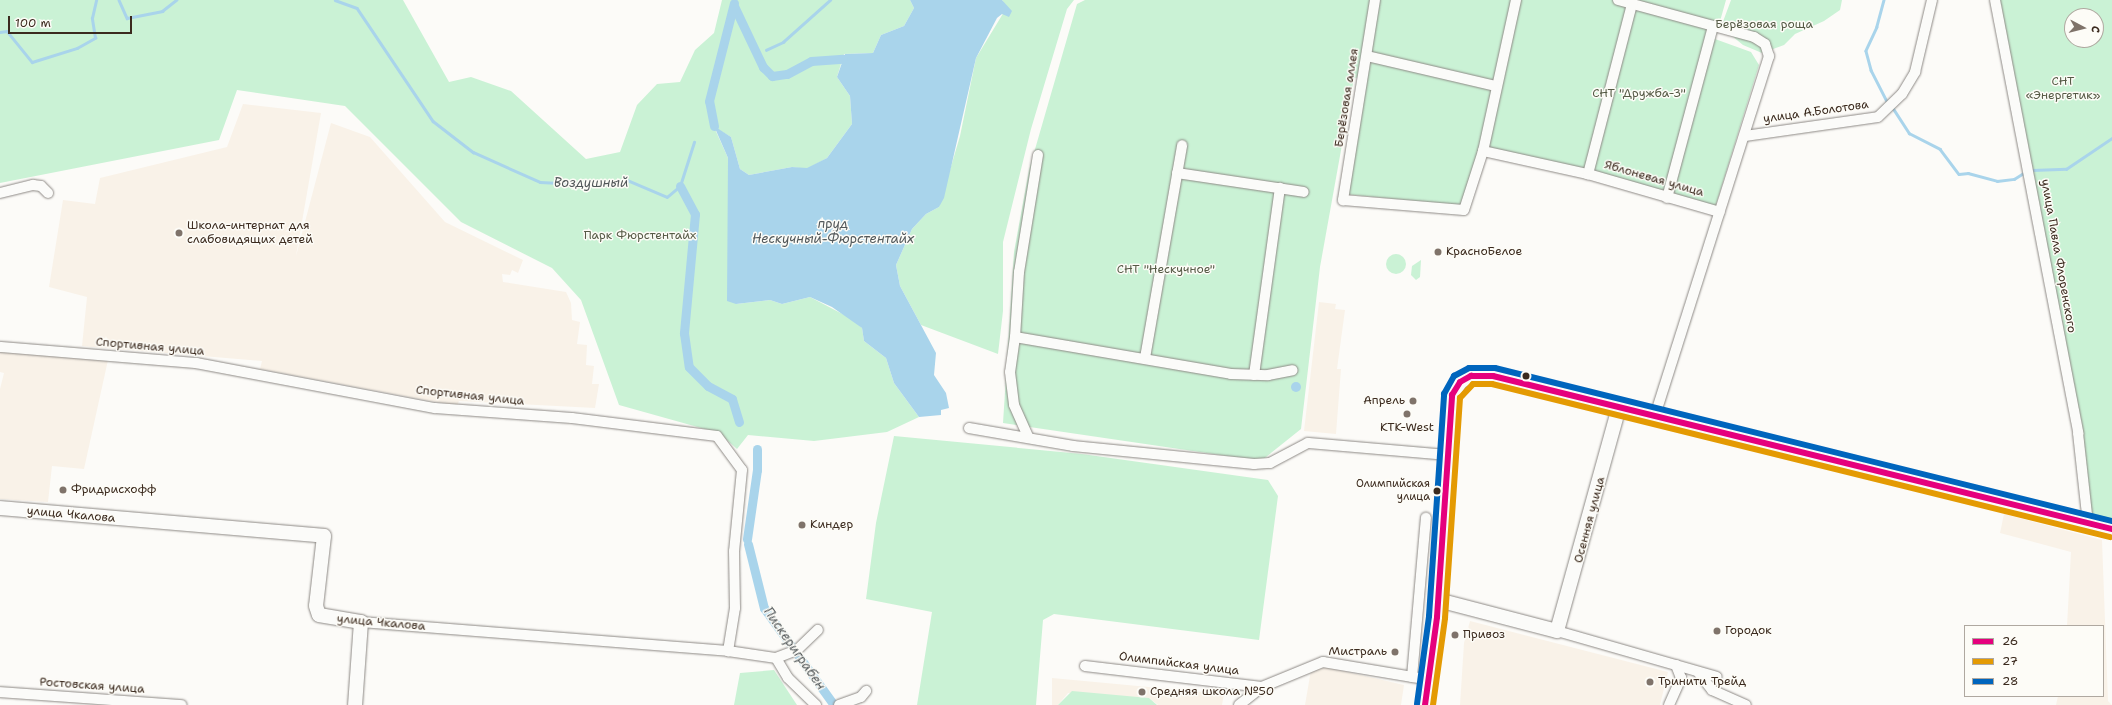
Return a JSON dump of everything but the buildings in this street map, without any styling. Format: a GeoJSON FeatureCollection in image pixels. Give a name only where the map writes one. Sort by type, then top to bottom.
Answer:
{"type":"FeatureCollection","features":[{"type":"Feature","properties":{"kind":"main road"},"geometry":{"type":"LineString","coordinates":[[1425,705],[1431,680],[1448,455],[1455,387],[1471,376],[1493,376],[1619,407],[1654,418],[2088,520],[2112,530]]}},
{"type":"Feature","properties":{"kind":"main road","name":"Осенняя улица"},"geometry":{"type":"LineString","coordinates":[[1557,631],[1619,407]]}},
{"type":"Feature","properties":{"kind":"main road","name":"улица Чкалова"},"geometry":{"type":"LineString","coordinates":[[0,508],[324,536],[316,606],[320,615],[361,622]]}},
{"type":"Feature","properties":{"kind":"main road"},"geometry":{"type":"LineString","coordinates":[[1438,600],[1557,631]]}},
{"type":"Feature","properties":{"kind":"main road"},"geometry":{"type":"LineString","coordinates":[[355,705],[361,622]]}},
{"type":"Feature","properties":{"kind":"street","name":"Берёзовая аллея"},"geometry":{"type":"LineString","coordinates":[[1375,0],[1343,200],[1464,210],[1483,151]]}},
{"type":"Feature","properties":{"kind":"street"},"geometry":{"type":"LineString","coordinates":[[1516,0],[1483,151],[1588,174]]}},
{"type":"Feature","properties":{"kind":"street"},"geometry":{"type":"LineString","coordinates":[[1618,0],[1639,3],[1754,37],[1765,44],[1769,56],[1745,136],[1654,418]]}},
{"type":"Feature","properties":{"kind":"street","name":"улица А.Болотова"},"geometry":{"type":"LineString","coordinates":[[1745,136],[1878,117],[1902,94],[1915,72],[1932,0]]}},
{"type":"Feature","properties":{"kind":"street","name":"улица Павла Флоренского"},"geometry":{"type":"LineString","coordinates":[[1995,0],[2078,433],[2088,520]]}},
{"type":"Feature","properties":{"kind":"street","name":"Яблоневая улица"},"geometry":{"type":"LineString","coordinates":[[1639,3],[1588,174],[1667,198],[1720,212]]}},
{"type":"Feature","properties":{"kind":"street"},"geometry":{"type":"LineString","coordinates":[[1667,198],[1713,26]]}},
{"type":"Feature","properties":{"kind":"street"},"geometry":{"type":"LineString","coordinates":[[1367,56],[1496,86]]}},
{"type":"Feature","properties":{"kind":"street"},"geometry":{"type":"LineString","coordinates":[[1145,358],[1182,145]]}},
{"type":"Feature","properties":{"kind":"street"},"geometry":{"type":"LineString","coordinates":[[1029,438],[1014,405],[1010,372],[1015,336],[1019,272],[1038,155]]}},
{"type":"Feature","properties":{"kind":"street"},"geometry":{"type":"LineString","coordinates":[[1177,173],[1304,192]]}},
{"type":"Feature","properties":{"kind":"street"},"geometry":{"type":"LineString","coordinates":[[0,193],[33,185],[41,186],[48,193]]}},
{"type":"Feature","properties":{"kind":"street"},"geometry":{"type":"LineString","coordinates":[[1254,375],[1280,188]]}},
{"type":"Feature","properties":{"kind":"street"},"geometry":{"type":"LineString","coordinates":[[1015,336],[1231,374],[1254,375],[1293,370]]}},
{"type":"Feature","properties":{"kind":"street","name":"Спортивная улица"},"geometry":{"type":"LineString","coordinates":[[0,347],[196,363],[435,408],[572,418],[717,436],[742,470],[734,551],[735,608],[728,651]]}},
{"type":"Feature","properties":{"kind":"street"},"geometry":{"type":"LineString","coordinates":[[969,428],[1073,446],[1254,464],[1270,463],[1308,443],[1448,455]]}},
{"type":"Feature","properties":{"kind":"street"},"geometry":{"type":"LineString","coordinates":[[1412,677],[1426,518]]}},
{"type":"Feature","properties":{"kind":"street","name":"улица Чкалова"},"geometry":{"type":"LineString","coordinates":[[361,622],[728,651],[776,658]]}},
{"type":"Feature","properties":{"kind":"street"},"geometry":{"type":"LineString","coordinates":[[816,705],[788,678],[776,658],[793,652],[818,630]]}},
{"type":"Feature","properties":{"kind":"street"},"geometry":{"type":"LineString","coordinates":[[1557,631],[1717,677]]}},
{"type":"Feature","properties":{"kind":"street","name":"Олимпийская улица"},"geometry":{"type":"LineString","coordinates":[[1085,666],[1262,687],[1323,662],[1431,680]]}},
{"type":"Feature","properties":{"kind":"street"},"geometry":{"type":"LineString","coordinates":[[1669,705],[1680,678],[1676,665]]}},
{"type":"Feature","properties":{"kind":"street"},"geometry":{"type":"LineString","coordinates":[[1697,672],[1712,690],[1746,705]]}},
{"type":"Feature","properties":{"kind":"street"},"geometry":{"type":"LineString","coordinates":[[1239,705],[1262,687]]}},
{"type":"Feature","properties":{"kind":"street"},"geometry":{"type":"LineString","coordinates":[[839,705],[861,697],[866,691]]}},
{"type":"Feature","properties":{"kind":"street","name":"Ростовская улица"},"geometry":{"type":"LineString","coordinates":[[0,692],[182,705]]}},
{"type":"Feature","properties":{"kind":"shaded area"},"geometry":{"type":"Polygon","coordinates":[[[243,104],[321,113],[296,256],[331,123],[370,137],[445,222],[523,260],[518,273],[512,270],[510,275],[502,274],[503,282],[566,292],[571,303],[572,320],[580,322],[577,344],[587,345],[586,365],[594,366],[592,384],[599,384],[595,408],[459,401],[457,406],[260,369],[262,361],[82,346],[87,297],[49,287],[63,200],[95,204],[100,178],[227,147],[243,104]]]}},
{"type":"Feature","properties":{"kind":"shaded area"},"geometry":{"type":"Polygon","coordinates":[[[1319,302],[1336,304],[1335,309],[1345,310],[1337,369],[1341,369],[1336,434],[1304,431],[1319,302]]]}},
{"type":"Feature","properties":{"kind":"shaded area"},"geometry":{"type":"Polygon","coordinates":[[[0,350],[108,360],[84,469],[52,466],[48,502],[0,499],[0,389],[4,373],[0,372],[0,350]]]}},
{"type":"Feature","properties":{"kind":"shaded area"},"geometry":{"type":"Polygon","coordinates":[[[2004,514],[2102,540],[2108,701],[2112,705],[2056,705],[2058,697],[2104,697],[2104,625],[2067,625],[2071,552],[2000,533],[2004,514]]]}},
{"type":"Feature","properties":{"kind":"shaded area"},"geometry":{"type":"Polygon","coordinates":[[[1470,621],[1668,672],[1660,705],[1460,705],[1464,643],[1470,621]]]}},
{"type":"Feature","properties":{"kind":"shaded area"},"geometry":{"type":"Polygon","coordinates":[[[1322,666],[1404,685],[1401,705],[1305,705],[1311,670],[1322,666]]]}},
{"type":"Feature","properties":{"kind":"shaded area","name":"Средняя школа №50"},"geometry":{"type":"Polygon","coordinates":[[[1052,678],[1224,694],[1222,705],[1158,705],[1149,698],[1068,693],[1058,705],[1052,705],[1052,678]]]}},
{"type":"Feature","properties":{"kind":"green space","name":"Парк Фюрстентайх"},"geometry":{"type":"Polygon","coordinates":[[[0,0],[403,0],[449,82],[471,77],[511,91],[586,159],[620,152],[637,105],[657,84],[680,82],[695,50],[714,33],[722,0],[910,0],[914,8],[904,26],[881,35],[873,53],[844,54],[837,77],[850,96],[852,124],[827,158],[807,169],[792,167],[749,175],[740,169],[731,137],[714,127],[728,158],[736,304],[770,300],[782,304],[810,297],[852,319],[862,328],[864,341],[886,358],[894,383],[919,417],[887,432],[814,441],[748,435],[737,449],[719,433],[619,405],[581,300],[552,268],[461,222],[345,106],[237,90],[219,140],[0,183],[0,0]]]}},
{"type":"Feature","properties":{"kind":"green space"},"geometry":{"type":"Polygon","coordinates":[[[1002,0],[1074,0],[1067,9],[1031,129],[1003,242],[1003,311],[998,354],[921,325],[900,286],[896,265],[912,229],[926,214],[939,207],[960,136],[976,58],[1007,7],[1002,0]]]}},
{"type":"Feature","properties":{"kind":"green space"},"geometry":{"type":"Polygon","coordinates":[[[1085,0],[1726,0],[1715,39],[1751,52],[1759,65],[1715,208],[1479,150],[1463,206],[1344,194],[1363,77],[1354,78],[1320,267],[1301,429],[1261,461],[1003,423],[1014,252],[1029,170],[1077,4],[1085,0]]]}},
{"type":"Feature","properties":{"kind":"green space","name":"Берёзовая роща"},"geometry":{"type":"Polygon","coordinates":[[[1731,0],[1842,0],[1840,10],[1824,21],[1795,34],[1784,45],[1762,53],[1743,45],[1721,27],[1731,0]]]}},
{"type":"Feature","properties":{"kind":"green space","name":"СНТ «Энергетик»"},"geometry":{"type":"Polygon","coordinates":[[[1994,0],[2112,0],[2112,519],[2091,515],[1994,0]]]}},
{"type":"Feature","properties":{"kind":"green space"},"geometry":{"type":"Polygon","coordinates":[[[1396,254],[1403,257],[1406,264],[1403,271],[1396,274],[1389,271],[1386,264],[1389,257],[1396,254]]]}},
{"type":"Feature","properties":{"kind":"green space"},"geometry":{"type":"Polygon","coordinates":[[[1421,260],[1420,277],[1416,280],[1411,275],[1412,266],[1421,260]]]}},
{"type":"Feature","properties":{"kind":"green space"},"geometry":{"type":"Polygon","coordinates":[[[894,436],[1082,454],[1268,480],[1278,496],[1259,640],[1054,614],[1043,620],[1036,705],[917,705],[932,612],[866,599],[876,523],[894,436]]]}},
{"type":"Feature","properties":{"kind":"green space"},"geometry":{"type":"Polygon","coordinates":[[[774,670],[797,705],[734,705],[740,673],[774,670]]]}},
{"type":"Feature","properties":{"kind":"green space"},"geometry":{"type":"Polygon","coordinates":[[[1072,691],[1149,698],[1157,705],[1058,705],[1072,691]]]}},
{"type":"Feature","properties":{"kind":"water","name":"пруд Нескучный-Фюрстентайх"},"geometry":{"type":"Polygon","coordinates":[[[910,0],[1002,0],[1012,11],[1009,17],[1002,14],[997,18],[976,58],[944,198],[939,207],[926,214],[912,229],[896,265],[900,286],[936,353],[934,375],[946,393],[949,408],[941,410],[941,415],[919,417],[894,383],[886,358],[864,341],[862,328],[832,307],[810,297],[782,304],[770,300],[736,304],[727,301],[728,158],[714,126],[731,137],[740,169],[749,175],[792,167],[807,168],[827,158],[852,124],[850,96],[837,77],[845,54],[873,53],[881,35],[904,26],[914,8],[910,0]]]}},
{"type":"Feature","properties":{"kind":"water"},"geometry":{"type":"Polygon","coordinates":[[[1294,382],[1298,382],[1300,383],[1300,391],[1294,392],[1291,389],[1291,385],[1294,382]]]}},
{"type":"Feature","properties":{"kind":"waterway","name":"Воздушный"},"geometry":{"type":"LineString","coordinates":[[0,32],[7,31],[32,62],[77,48],[95,38],[92,18],[96,0]]}},
{"type":"Feature","properties":{"kind":"waterway","name":"Воздушный"},"geometry":{"type":"LineString","coordinates":[[119,0],[127,18],[162,11],[176,0]]}},
{"type":"Feature","properties":{"kind":"waterway","name":"Воздушный"},"geometry":{"type":"LineString","coordinates":[[335,0],[357,8],[433,121],[473,152],[540,182],[600,185],[627,180],[667,197],[680,186],[694,142]]}},
{"type":"Feature","properties":{"kind":"waterway","name":"Воздушный"},"geometry":{"type":"LineString","coordinates":[[766,50],[783,42],[830,0]]}},
{"type":"Feature","properties":{"kind":"waterway","name":"Воздушный"},"geometry":{"type":"LineString","coordinates":[[1884,0],[1877,27],[1866,51],[1871,70],[1887,102]]}},
{"type":"Feature","properties":{"kind":"waterway"},"geometry":{"type":"LineString","coordinates":[[714,126],[709,101],[734,3]]}},
{"type":"Feature","properties":{"kind":"waterway"},"geometry":{"type":"LineString","coordinates":[[734,6],[763,67],[772,76],[787,74],[811,61],[843,59]]}},
{"type":"Feature","properties":{"kind":"waterway","name":"Воздушный"},"geometry":{"type":"LineString","coordinates":[[1893,108],[1909,133],[1940,149],[1959,174],[1968,173],[1997,181],[2014,179],[2025,172]]}},
{"type":"Feature","properties":{"kind":"waterway","name":"Воздушный"},"geometry":{"type":"LineString","coordinates":[[2032,170],[2066,169],[2112,138]]}},
{"type":"Feature","properties":{"kind":"waterway","name":"Пискериграбен"},"geometry":{"type":"LineString","coordinates":[[680,186],[695,214],[684,333],[689,367],[708,386],[732,399],[739,422]]}},
{"type":"Feature","properties":{"kind":"waterway","name":"Пискериграбен"},"geometry":{"type":"LineString","coordinates":[[747,539],[757,470],[757,449]]}},
{"type":"Feature","properties":{"kind":"waterway","name":"Пискериграбен"},"geometry":{"type":"LineString","coordinates":[[748,544],[764,608],[834,705]]}},
{"type":"Feature","properties":{"kind":"transit line","name":"28"},"geometry":{"type":"LineString","coordinates":[[1417,704],[1429,616],[1444,394],[1454,376],[1469,368],[1495,368],[2112,521]]}},
{"type":"Feature","properties":{"kind":"transit line","name":"26"},"geometry":{"type":"LineString","coordinates":[[1425,705],[1437,617],[1452,395],[1460,382],[1471,376],[1493,376],[2112,529]]}},
{"type":"Feature","properties":{"kind":"transit line","name":"27"},"geometry":{"type":"LineString","coordinates":[[1433,705],[1445,618],[1460,398],[1473,384],[1492,384],[2110,537]]}},
{"type":"Feature","properties":{"kind":"place","name":"Школа-интернат для слабовидящих детей"},"geometry":{"type":"Point","coordinates":[179,233]}},
{"type":"Feature","properties":{"kind":"place","name":"КрасноБелое"},"geometry":{"type":"Point","coordinates":[1438,252]}},
{"type":"Feature","properties":{"kind":"place","name":"Апрель"},"geometry":{"type":"Point","coordinates":[1413,401]}},
{"type":"Feature","properties":{"kind":"place","name":"KTK-West"},"geometry":{"type":"Point","coordinates":[1407,414]}},
{"type":"Feature","properties":{"kind":"place","name":"Фридрисхофф"},"geometry":{"type":"Point","coordinates":[63,490]}},
{"type":"Feature","properties":{"kind":"place","name":"Олимпийская улица"},"geometry":{"type":"Point","coordinates":[1437,491]}},
{"type":"Feature","properties":{"kind":"place","name":"Киндер"},"geometry":{"type":"Point","coordinates":[802,525]}},
{"type":"Feature","properties":{"kind":"place","name":"Городок"},"geometry":{"type":"Point","coordinates":[1717,631]}},
{"type":"Feature","properties":{"kind":"place","name":"Привоз"},"geometry":{"type":"Point","coordinates":[1455,635]}},
{"type":"Feature","properties":{"kind":"place","name":"Мистраль"},"geometry":{"type":"Point","coordinates":[1395,652]}},
{"type":"Feature","properties":{"kind":"place","name":"Тринити Трейд"},"geometry":{"type":"Point","coordinates":[1650,682]}},
{"type":"Feature","properties":{"kind":"place","name":"Средняя школа №50"},"geometry":{"type":"Point","coordinates":[1142,692]}},
{"type":"Feature","properties":{"kind":"park label","name":"СНТ \"Дружба-3\""},"geometry":{"type":"Point","coordinates":[1639,94]}},
{"type":"Feature","properties":{"kind":"park label","name":"СНТ \"Нескучное\""},"geometry":{"type":"Point","coordinates":[1166,270]}}]}
